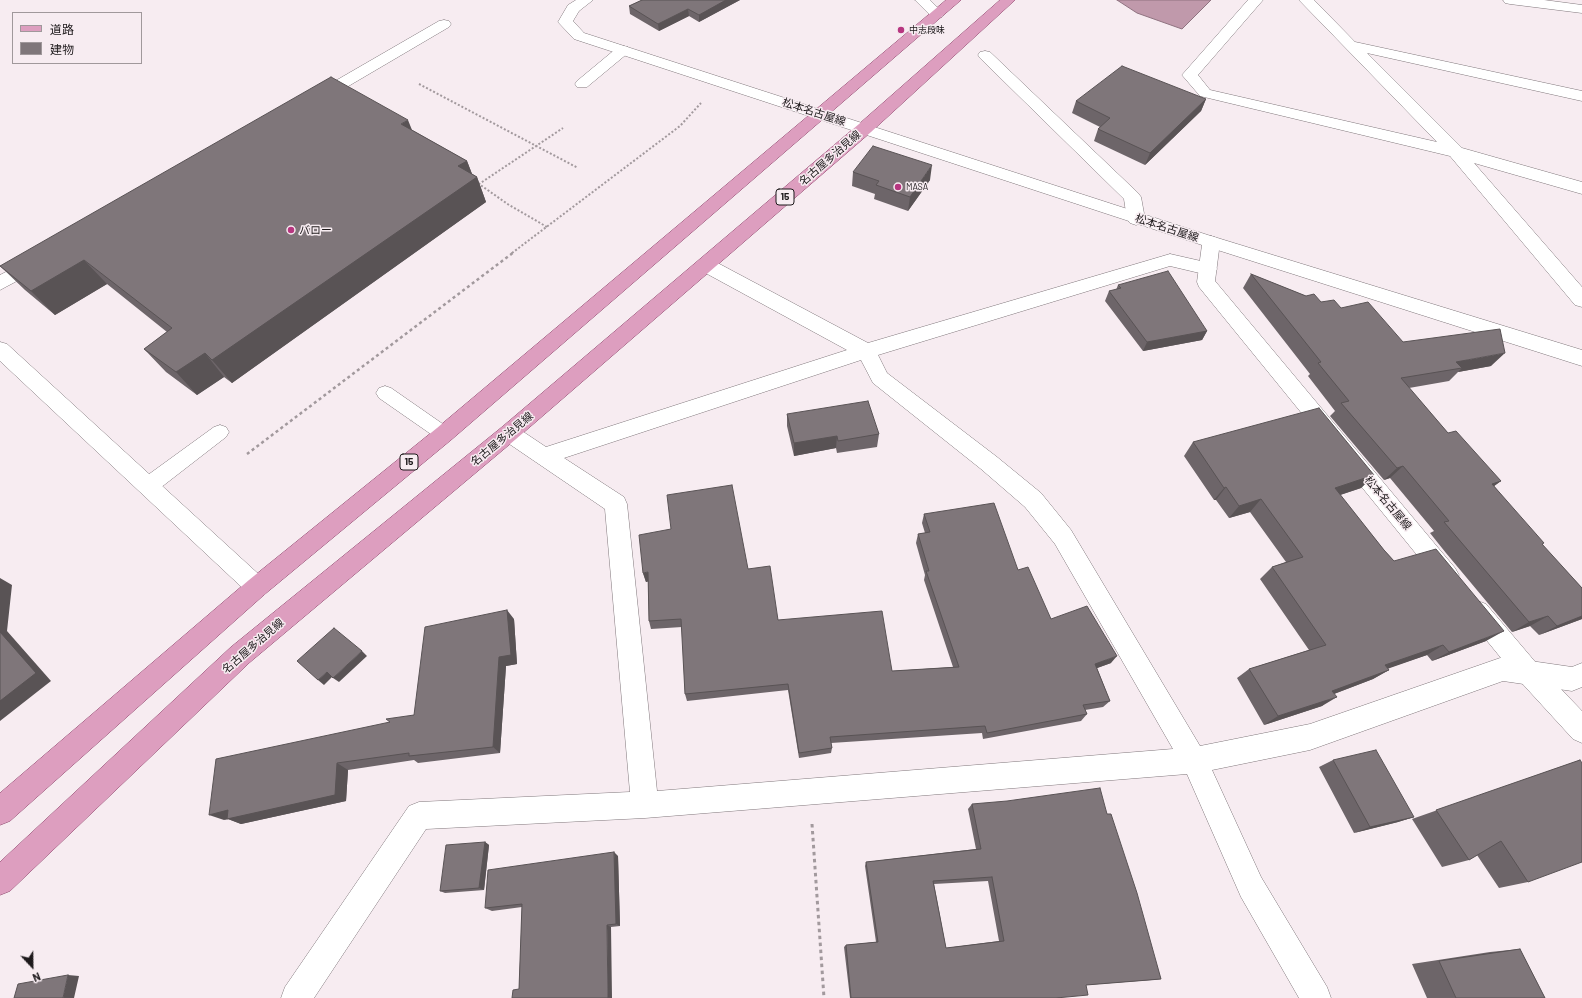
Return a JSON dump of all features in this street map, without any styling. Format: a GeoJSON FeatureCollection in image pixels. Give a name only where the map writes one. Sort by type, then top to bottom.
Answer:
{"type":"FeatureCollection","features":[{"type":"Feature","properties":{"kind":"main road","name":"15"},"geometry":{"type":"LineString","coordinates":[[0,811],[257,587],[444,434],[954,0]]}},
{"type":"Feature","properties":{"kind":"main road","name":"名古屋多治見線"},"geometry":{"type":"LineString","coordinates":[[0,881],[240,655],[509,433],[706,265],[865,128],[1008,0]]}},
{"type":"Feature","properties":{"kind":"street","name":"松本名古屋線"},"geometry":{"type":"LineString","coordinates":[[586,0],[573,8],[565,22],[579,36],[1211,242],[1206,282],[1460,591],[1528,672],[1582,730]]}},
{"type":"Feature","properties":{"kind":"street"},"geometry":{"type":"LineString","coordinates":[[922,0],[937,14]]}},
{"type":"Feature","properties":{"kind":"street"},"geometry":{"type":"LineString","coordinates":[[1256,0],[1190,76],[1205,93],[1456,152],[1582,188]]}},
{"type":"Feature","properties":{"kind":"street"},"geometry":{"type":"LineString","coordinates":[[1306,0],[1456,152],[1582,300]]}},
{"type":"Feature","properties":{"kind":"street"},"geometry":{"type":"LineString","coordinates":[[1510,0],[1582,9]]}},
{"type":"Feature","properties":{"kind":"street"},"geometry":{"type":"LineString","coordinates":[[301,108],[444,24]]}},
{"type":"Feature","properties":{"kind":"street"},"geometry":{"type":"LineString","coordinates":[[1351,45],[1582,96]]}},
{"type":"Feature","properties":{"kind":"street"},"geometry":{"type":"LineString","coordinates":[[985,55],[1132,197],[1136,218]]}},
{"type":"Feature","properties":{"kind":"street"},"geometry":{"type":"LineString","coordinates":[[1211,242],[1582,358]]}},
{"type":"Feature","properties":{"kind":"street"},"geometry":{"type":"LineString","coordinates":[[0,283],[48,255]]}},
{"type":"Feature","properties":{"kind":"street"},"geometry":{"type":"LineString","coordinates":[[544,456],[866,351],[1170,260],[1208,269]]}},
{"type":"Feature","properties":{"kind":"street"},"geometry":{"type":"LineString","coordinates":[[706,265],[866,351],[880,378],[989,463],[1033,500],[1063,537],[1194,760],[1251,887],[1316,998]]}},
{"type":"Feature","properties":{"kind":"street"},"geometry":{"type":"LineString","coordinates":[[0,349],[257,587]]}},
{"type":"Feature","properties":{"kind":"street"},"geometry":{"type":"LineString","coordinates":[[509,433],[616,504],[645,805]]}},
{"type":"Feature","properties":{"kind":"street"},"geometry":{"type":"LineString","coordinates":[[296,998],[419,816],[645,805],[1194,760],[1310,737],[1504,669],[1572,679],[1582,675]]}},
{"type":"Feature","properties":{"kind":"lane"},"geometry":{"type":"LineString","coordinates":[[582,84],[624,50]]}},
{"type":"Feature","properties":{"kind":"lane"},"geometry":{"type":"LineString","coordinates":[[385,393],[444,434]]}},
{"type":"Feature","properties":{"kind":"lane"},"geometry":{"type":"LineString","coordinates":[[148,486],[220,432]]}},
{"type":"Feature","properties":{"kind":"path"},"geometry":{"type":"LineString","coordinates":[[419,84],[578,168]]}},
{"type":"Feature","properties":{"kind":"path"},"geometry":{"type":"LineString","coordinates":[[247,454],[680,126],[701,103]]}},
{"type":"Feature","properties":{"kind":"path"},"geometry":{"type":"LineString","coordinates":[[547,227],[509,205],[479,184],[563,128]]}},
{"type":"Feature","properties":{"kind":"path"},"geometry":{"type":"LineString","coordinates":[[809,792],[824,998]]}},
{"type":"Feature","properties":{"kind":"shaded area"},"geometry":{"type":"Polygon","coordinates":[[[1117,0],[1211,0],[1182,29],[1137,13],[1117,0]]]}},
{"type":"Feature","properties":{"kind":"building"},"geometry":{"type":"Polygon","coordinates":[[[642,0],[726,0],[699,15],[688,9],[658,24],[629,6],[642,0]]]}},
{"type":"Feature","properties":{"kind":"building"},"geometry":{"type":"Polygon","coordinates":[[[1122,66],[1206,99],[1150,153],[1098,129],[1110,118],[1076,101],[1122,66]]]}},
{"type":"Feature","properties":{"kind":"building"},"geometry":{"type":"Polygon","coordinates":[[[331,77],[408,120],[401,124],[467,161],[458,166],[477,177],[212,360],[205,353],[176,372],[144,349],[172,328],[84,260],[31,291],[0,266],[331,77]]]}},
{"type":"Feature","properties":{"kind":"building"},"geometry":{"type":"Polygon","coordinates":[[[873,146],[932,165],[910,197],[876,185],[879,181],[853,172],[873,146]]]}},
{"type":"Feature","properties":{"kind":"building"},"geometry":{"type":"Polygon","coordinates":[[[1168,271],[1207,331],[1147,342],[1109,291],[1121,288],[1118,285],[1168,271]]]}},
{"type":"Feature","properties":{"kind":"building"},"geometry":{"type":"Polygon","coordinates":[[[1251,274],[1306,296],[1314,294],[1321,302],[1334,300],[1341,308],[1368,302],[1403,342],[1500,329],[1505,353],[1456,362],[1462,368],[1401,378],[1448,433],[1456,431],[1501,481],[1492,484],[1544,543],[1542,544],[1582,588],[1582,616],[1557,626],[1548,616],[1529,622],[1444,522],[1449,521],[1403,466],[1397,468],[1341,403],[1349,401],[1318,363],[1321,362],[1251,274]]]}},
{"type":"Feature","properties":{"kind":"building"},"geometry":{"type":"Polygon","coordinates":[[[868,401],[879,434],[838,441],[837,436],[794,443],[787,414],[868,401]]]}},
{"type":"Feature","properties":{"kind":"building"},"geometry":{"type":"Polygon","coordinates":[[[1319,408],[1374,475],[1335,488],[1384,550],[1394,561],[1436,549],[1504,631],[1449,652],[1443,645],[1385,665],[1389,670],[1332,691],[1337,697],[1278,716],[1249,669],[1326,645],[1272,567],[1303,557],[1261,499],[1239,506],[1226,487],[1224,488],[1193,442],[1319,408]]]}},
{"type":"Feature","properties":{"kind":"building"},"geometry":{"type":"Polygon","coordinates":[[[732,485],[748,569],[770,566],[778,620],[882,611],[892,671],[959,667],[926,571],[929,571],[918,534],[930,532],[924,514],[994,503],[1018,570],[1028,567],[1051,619],[1087,606],[1117,656],[1095,664],[1110,701],[1083,705],[1087,714],[987,733],[985,726],[830,737],[832,748],[799,753],[788,684],[685,694],[681,619],[649,621],[648,572],[643,573],[639,535],[671,529],[667,495],[732,485]]]}},
{"type":"Feature","properties":{"kind":"building"},"geometry":{"type":"Polygon","coordinates":[[[507,610],[511,655],[499,657],[493,747],[409,756],[409,753],[337,763],[335,795],[227,819],[228,810],[209,815],[216,759],[390,722],[386,719],[414,715],[425,627],[507,610]]]}},
{"type":"Feature","properties":{"kind":"building"},"geometry":{"type":"Polygon","coordinates":[[[334,628],[362,651],[333,678],[327,672],[318,680],[297,661],[334,628]]]}},
{"type":"Feature","properties":{"kind":"building"},"geometry":{"type":"Polygon","coordinates":[[[0,632],[36,673],[0,701],[0,632]]]}},
{"type":"Feature","properties":{"kind":"building"},"geometry":{"type":"Polygon","coordinates":[[[1376,750],[1414,817],[1370,827],[1333,760],[1376,750]]]}},
{"type":"Feature","properties":{"kind":"building"},"geometry":{"type":"Polygon","coordinates":[[[1580,760],[1582,763],[1582,862],[1528,882],[1501,841],[1469,860],[1436,810],[1580,760]]]}},
{"type":"Feature","properties":{"kind":"building"},"geometry":{"type":"Polygon","coordinates":[[[1100,788],[1107,814],[1111,814],[1137,893],[1161,979],[1086,985],[1088,995],[1056,998],[851,998],[846,945],[878,942],[866,862],[981,849],[972,804],[1007,801],[1100,788]],[[992,877],[933,881],[946,948],[1004,941],[992,877]]]}},
{"type":"Feature","properties":{"kind":"building"},"geometry":{"type":"Polygon","coordinates":[[[485,842],[479,888],[440,891],[446,845],[485,842]]]}},
{"type":"Feature","properties":{"kind":"building"},"geometry":{"type":"Polygon","coordinates":[[[614,852],[616,924],[607,925],[608,998],[512,998],[513,990],[519,989],[522,904],[485,908],[488,870],[614,852]]]}},
{"type":"Feature","properties":{"kind":"building"},"geometry":{"type":"Polygon","coordinates":[[[1520,949],[1545,998],[1456,998],[1439,961],[1520,949]]]}},
{"type":"Feature","properties":{"kind":"building"},"geometry":{"type":"Polygon","coordinates":[[[68,975],[63,998],[14,998],[18,984],[68,975]]]}},
{"type":"Feature","properties":{"kind":"place","name":"中志段味"},"geometry":{"type":"Point","coordinates":[901,30]}},
{"type":"Feature","properties":{"kind":"place","name":"MASA"},"geometry":{"type":"Point","coordinates":[898,187]}},
{"type":"Feature","properties":{"kind":"place","name":"バロー"},"geometry":{"type":"Point","coordinates":[291,230]}}]}
